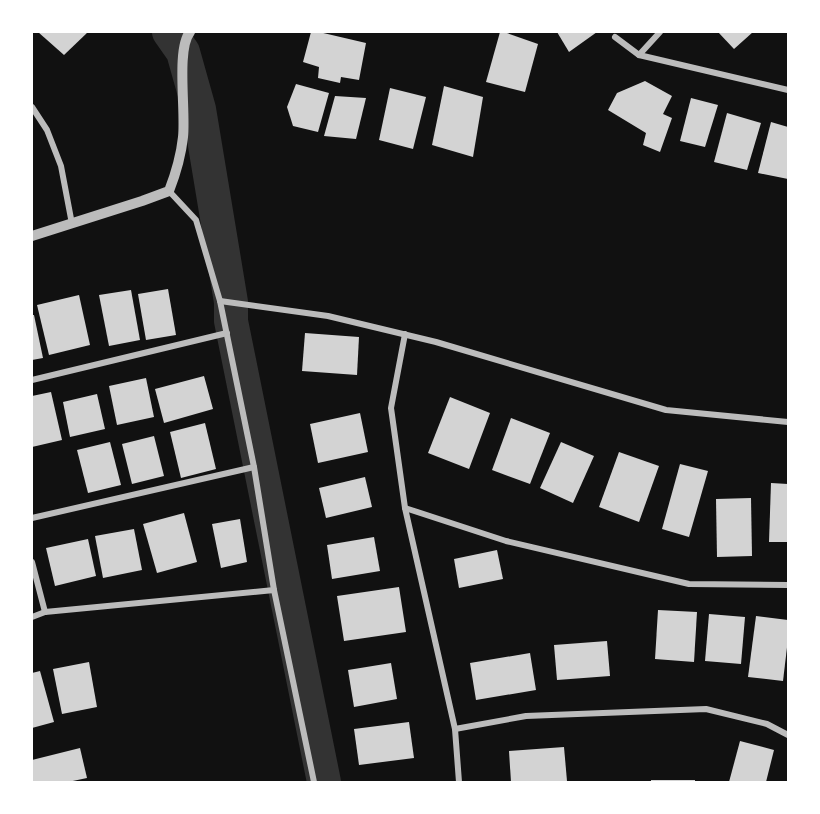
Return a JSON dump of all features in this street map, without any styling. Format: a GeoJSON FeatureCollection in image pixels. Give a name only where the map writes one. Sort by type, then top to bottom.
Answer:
{"type":"FeatureCollection","features":[{"type":"Feature","properties":{"kind":"street"},"geometry":{"type":"LineString","coordinates":[[32,236],[169,191],[178,167],[183,135],[183,52],[190,32]]}},
{"type":"Feature","properties":{"kind":"street"},"geometry":{"type":"LineString","coordinates":[[639,55],[660,32]]}},
{"type":"Feature","properties":{"kind":"street"},"geometry":{"type":"LineString","coordinates":[[615,37],[639,55],[789,90]]}},
{"type":"Feature","properties":{"kind":"street"},"geometry":{"type":"LineString","coordinates":[[32,107],[47,130],[61,166],[72,224]]}},
{"type":"Feature","properties":{"kind":"street"},"geometry":{"type":"LineString","coordinates":[[169,191],[196,220],[220,300],[254,467],[274,590],[314,783]]}},
{"type":"Feature","properties":{"kind":"street"},"geometry":{"type":"LineString","coordinates":[[220,300],[328,316],[405,334],[666,410],[789,422]]}},
{"type":"Feature","properties":{"kind":"street"},"geometry":{"type":"LineString","coordinates":[[32,380],[227,333]]}},
{"type":"Feature","properties":{"kind":"street"},"geometry":{"type":"LineString","coordinates":[[405,334],[391,408],[405,508],[455,729],[459,783]]}},
{"type":"Feature","properties":{"kind":"street"},"geometry":{"type":"LineString","coordinates":[[32,518],[254,467]]}},
{"type":"Feature","properties":{"kind":"street"},"geometry":{"type":"LineString","coordinates":[[405,508],[506,541],[689,584],[789,585]]}},
{"type":"Feature","properties":{"kind":"street"},"geometry":{"type":"LineString","coordinates":[[32,562],[45,612]]}},
{"type":"Feature","properties":{"kind":"street"},"geometry":{"type":"LineString","coordinates":[[32,617],[45,612],[274,590]]}},
{"type":"Feature","properties":{"kind":"street"},"geometry":{"type":"LineString","coordinates":[[455,729],[526,716],[706,709],[767,724],[789,735]]}},
{"type":"Feature","properties":{"kind":"building"},"geometry":{"type":"Polygon","coordinates":[[[38,32],[88,32],[64,55],[38,32]]]}},
{"type":"Feature","properties":{"kind":"building"},"geometry":{"type":"Polygon","coordinates":[[[311,32],[366,43],[359,80],[341,77],[340,83],[318,78],[319,67],[303,62],[311,32]]]}},
{"type":"Feature","properties":{"kind":"building"},"geometry":{"type":"Polygon","coordinates":[[[500,32],[538,44],[525,92],[486,82],[500,32]]]}},
{"type":"Feature","properties":{"kind":"building"},"geometry":{"type":"Polygon","coordinates":[[[557,32],[597,32],[569,52],[557,32]]]}},
{"type":"Feature","properties":{"kind":"building"},"geometry":{"type":"Polygon","coordinates":[[[718,32],[753,32],[734,49],[718,32]]]}},
{"type":"Feature","properties":{"kind":"building"},"geometry":{"type":"Polygon","coordinates":[[[645,81],[672,96],[663,114],[672,118],[660,152],[643,145],[646,133],[608,110],[617,93],[645,81]]]}},
{"type":"Feature","properties":{"kind":"building"},"geometry":{"type":"Polygon","coordinates":[[[296,84],[329,93],[318,132],[293,126],[287,107],[296,84]]]}},
{"type":"Feature","properties":{"kind":"building"},"geometry":{"type":"Polygon","coordinates":[[[444,86],[483,97],[473,157],[432,145],[444,86]]]}},
{"type":"Feature","properties":{"kind":"building"},"geometry":{"type":"Polygon","coordinates":[[[390,88],[426,97],[413,149],[379,140],[390,88]]]}},
{"type":"Feature","properties":{"kind":"building"},"geometry":{"type":"Polygon","coordinates":[[[335,96],[366,98],[356,139],[324,136],[335,96]]]}},
{"type":"Feature","properties":{"kind":"building"},"geometry":{"type":"Polygon","coordinates":[[[691,98],[718,105],[705,147],[680,141],[691,98]]]}},
{"type":"Feature","properties":{"kind":"building"},"geometry":{"type":"Polygon","coordinates":[[[727,113],[761,123],[747,170],[714,162],[727,113]]]}},
{"type":"Feature","properties":{"kind":"building"},"geometry":{"type":"Polygon","coordinates":[[[771,122],[788,127],[788,179],[758,173],[771,122]]]}},
{"type":"Feature","properties":{"kind":"building"},"geometry":{"type":"Polygon","coordinates":[[[168,289],[176,335],[146,340],[138,294],[168,289]]]}},
{"type":"Feature","properties":{"kind":"building"},"geometry":{"type":"Polygon","coordinates":[[[131,290],[140,340],[109,346],[99,295],[131,290]]]}},
{"type":"Feature","properties":{"kind":"building"},"geometry":{"type":"Polygon","coordinates":[[[79,295],[90,345],[49,355],[37,305],[79,295]]]}},
{"type":"Feature","properties":{"kind":"building"},"geometry":{"type":"Polygon","coordinates":[[[32,315],[34,315],[43,358],[32,360],[32,315]]]}},
{"type":"Feature","properties":{"kind":"building"},"geometry":{"type":"Polygon","coordinates":[[[305,333],[359,337],[357,375],[302,371],[305,333]]]}},
{"type":"Feature","properties":{"kind":"building"},"geometry":{"type":"Polygon","coordinates":[[[204,376],[213,409],[164,423],[155,389],[204,376]]]}},
{"type":"Feature","properties":{"kind":"building"},"geometry":{"type":"Polygon","coordinates":[[[146,378],[154,417],[117,425],[109,386],[146,378]]]}},
{"type":"Feature","properties":{"kind":"building"},"geometry":{"type":"Polygon","coordinates":[[[51,392],[62,440],[32,447],[32,396],[51,392]]]}},
{"type":"Feature","properties":{"kind":"building"},"geometry":{"type":"Polygon","coordinates":[[[97,394],[105,429],[70,437],[63,402],[97,394]]]}},
{"type":"Feature","properties":{"kind":"building"},"geometry":{"type":"Polygon","coordinates":[[[450,397],[490,413],[469,469],[428,453],[450,397]]]}},
{"type":"Feature","properties":{"kind":"building"},"geometry":{"type":"Polygon","coordinates":[[[360,413],[368,452],[318,463],[310,424],[360,413]]]}},
{"type":"Feature","properties":{"kind":"building"},"geometry":{"type":"Polygon","coordinates":[[[511,418],[550,433],[530,484],[492,470],[511,418]]]}},
{"type":"Feature","properties":{"kind":"building"},"geometry":{"type":"Polygon","coordinates":[[[205,423],[216,469],[181,478],[170,432],[205,423]]]}},
{"type":"Feature","properties":{"kind":"building"},"geometry":{"type":"Polygon","coordinates":[[[154,436],[164,476],[132,484],[122,444],[154,436]]]}},
{"type":"Feature","properties":{"kind":"building"},"geometry":{"type":"Polygon","coordinates":[[[110,442],[121,485],[88,493],[77,450],[110,442]]]}},
{"type":"Feature","properties":{"kind":"building"},"geometry":{"type":"Polygon","coordinates":[[[561,442],[594,456],[573,503],[540,488],[561,442]]]}},
{"type":"Feature","properties":{"kind":"building"},"geometry":{"type":"Polygon","coordinates":[[[619,452],[659,466],[639,522],[599,507],[619,452]]]}},
{"type":"Feature","properties":{"kind":"building"},"geometry":{"type":"Polygon","coordinates":[[[680,464],[708,471],[689,537],[662,529],[680,464]]]}},
{"type":"Feature","properties":{"kind":"building"},"geometry":{"type":"Polygon","coordinates":[[[365,477],[372,507],[326,518],[319,488],[365,477]]]}},
{"type":"Feature","properties":{"kind":"building"},"geometry":{"type":"Polygon","coordinates":[[[771,483],[788,484],[788,542],[769,542],[771,483]]]}},
{"type":"Feature","properties":{"kind":"building"},"geometry":{"type":"Polygon","coordinates":[[[751,498],[752,556],[717,557],[716,499],[751,498]]]}},
{"type":"Feature","properties":{"kind":"building"},"geometry":{"type":"Polygon","coordinates":[[[184,513],[197,562],[157,573],[143,524],[184,513]]]}},
{"type":"Feature","properties":{"kind":"building"},"geometry":{"type":"Polygon","coordinates":[[[240,519],[247,562],[221,568],[212,524],[240,519]]]}},
{"type":"Feature","properties":{"kind":"building"},"geometry":{"type":"Polygon","coordinates":[[[134,529],[142,570],[103,578],[95,536],[134,529]]]}},
{"type":"Feature","properties":{"kind":"building"},"geometry":{"type":"Polygon","coordinates":[[[374,537],[380,571],[332,579],[327,545],[374,537]]]}},
{"type":"Feature","properties":{"kind":"building"},"geometry":{"type":"Polygon","coordinates":[[[88,539],[96,576],[55,586],[46,548],[88,539]]]}},
{"type":"Feature","properties":{"kind":"building"},"geometry":{"type":"Polygon","coordinates":[[[497,550],[503,579],[459,588],[454,559],[497,550]]]}},
{"type":"Feature","properties":{"kind":"building"},"geometry":{"type":"Polygon","coordinates":[[[399,587],[406,632],[344,641],[337,596],[399,587]]]}},
{"type":"Feature","properties":{"kind":"building"},"geometry":{"type":"Polygon","coordinates":[[[658,610],[697,612],[694,662],[655,659],[658,610]]]}},
{"type":"Feature","properties":{"kind":"building"},"geometry":{"type":"Polygon","coordinates":[[[709,614],[745,617],[741,664],[705,661],[709,614]]]}},
{"type":"Feature","properties":{"kind":"building"},"geometry":{"type":"Polygon","coordinates":[[[756,616],[788,620],[783,681],[748,677],[756,616]]]}},
{"type":"Feature","properties":{"kind":"building"},"geometry":{"type":"Polygon","coordinates":[[[607,641],[610,676],[557,680],[554,645],[607,641]]]}},
{"type":"Feature","properties":{"kind":"building"},"geometry":{"type":"Polygon","coordinates":[[[530,653],[536,690],[476,700],[470,663],[530,653]]]}},
{"type":"Feature","properties":{"kind":"building"},"geometry":{"type":"Polygon","coordinates":[[[89,662],[97,707],[62,714],[53,669],[89,662]]]}},
{"type":"Feature","properties":{"kind":"building"},"geometry":{"type":"Polygon","coordinates":[[[391,663],[397,699],[354,707],[348,670],[391,663]]]}},
{"type":"Feature","properties":{"kind":"building"},"geometry":{"type":"Polygon","coordinates":[[[40,671],[54,722],[32,728],[32,673],[40,671]]]}},
{"type":"Feature","properties":{"kind":"building"},"geometry":{"type":"Polygon","coordinates":[[[409,722],[414,758],[359,765],[354,729],[409,722]]]}},
{"type":"Feature","properties":{"kind":"building"},"geometry":{"type":"Polygon","coordinates":[[[740,741],[774,750],[766,782],[729,782],[740,741]]]}},
{"type":"Feature","properties":{"kind":"building"},"geometry":{"type":"Polygon","coordinates":[[[564,747],[567,781],[511,782],[509,751],[564,747]]]}},
{"type":"Feature","properties":{"kind":"building"},"geometry":{"type":"Polygon","coordinates":[[[80,748],[87,778],[68,782],[32,782],[32,760],[80,748]]]}},
{"type":"Feature","properties":{"kind":"building"},"geometry":{"type":"Polygon","coordinates":[[[651,780],[695,780],[695,782],[651,782],[651,780]]]}},
{"type":"Feature","properties":{"kind":"waterway"},"geometry":{"type":"LineString","coordinates":[[169,32],[183,52],[199,109],[231,302],[231,321],[324,782]]}}]}
